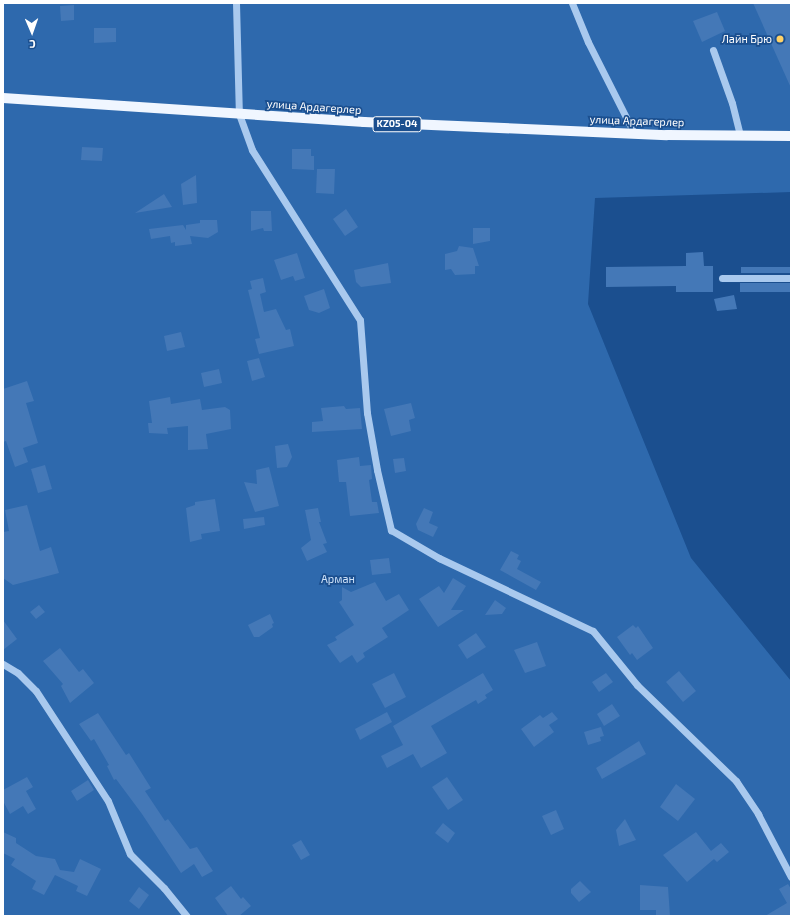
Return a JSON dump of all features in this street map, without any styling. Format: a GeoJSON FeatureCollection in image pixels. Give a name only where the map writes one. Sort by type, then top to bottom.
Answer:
{"type":"FeatureCollection","features":[{"type":"Feature","properties":{"kind":"main road","name":"улица Ардагерлер"},"geometry":{"type":"LineString","coordinates":[[3,98],[364,122],[634,133],[791,136]]}},
{"type":"Feature","properties":{"kind":"street"},"geometry":{"type":"LineString","coordinates":[[236,3],[239,114],[252,150],[360,320],[367,413],[377,470],[391,530],[439,558],[593,631],[637,685],[736,781],[758,814],[791,877]]}},
{"type":"Feature","properties":{"kind":"street"},"geometry":{"type":"LineString","coordinates":[[572,3],[588,42],[634,133]]}},
{"type":"Feature","properties":{"kind":"street"},"geometry":{"type":"LineString","coordinates":[[713,50],[732,103],[740,136]]}},
{"type":"Feature","properties":{"kind":"street"},"geometry":{"type":"LineString","coordinates":[[722,278],[791,278]]}},
{"type":"Feature","properties":{"kind":"street"},"geometry":{"type":"LineString","coordinates":[[3,664],[18,673],[36,691],[108,801],[130,854],[164,888],[187,916]]}},
{"type":"Feature","properties":{"kind":"green space","name":"Арман"},"geometry":{"type":"Polygon","coordinates":[[[3,3],[791,3],[791,192],[595,198],[588,304],[691,558],[791,681],[791,916],[3,916],[3,3]]]}},
{"type":"Feature","properties":{"kind":"building","name":"Лайн Брю"},"geometry":{"type":"Polygon","coordinates":[[[753,3],[791,3],[791,88],[753,3]]]}},
{"type":"Feature","properties":{"kind":"building"},"geometry":{"type":"Polygon","coordinates":[[[74,5],[74,20],[61,21],[60,6],[74,5]]]}},
{"type":"Feature","properties":{"kind":"building"},"geometry":{"type":"Polygon","coordinates":[[[717,12],[725,31],[702,42],[693,21],[717,12]]]}},
{"type":"Feature","properties":{"kind":"building"},"geometry":{"type":"Polygon","coordinates":[[[94,28],[116,28],[116,42],[94,43],[94,28]]]}},
{"type":"Feature","properties":{"kind":"building"},"geometry":{"type":"Polygon","coordinates":[[[82,147],[103,148],[102,161],[81,160],[82,147]]]}},
{"type":"Feature","properties":{"kind":"building"},"geometry":{"type":"Polygon","coordinates":[[[292,149],[311,149],[311,156],[314,156],[314,170],[292,169],[292,149]]]}},
{"type":"Feature","properties":{"kind":"building"},"geometry":{"type":"Polygon","coordinates":[[[317,169],[335,169],[334,194],[316,193],[317,169]]]}},
{"type":"Feature","properties":{"kind":"building"},"geometry":{"type":"Polygon","coordinates":[[[196,175],[197,203],[183,205],[181,184],[196,175]]]}},
{"type":"Feature","properties":{"kind":"building"},"geometry":{"type":"Polygon","coordinates":[[[164,194],[172,207],[135,213],[164,194]]]}},
{"type":"Feature","properties":{"kind":"building"},"geometry":{"type":"Polygon","coordinates":[[[346,209],[358,227],[345,236],[333,219],[346,209]]]}},
{"type":"Feature","properties":{"kind":"building"},"geometry":{"type":"Polygon","coordinates":[[[251,211],[271,211],[272,231],[264,231],[263,228],[251,231],[251,211]]]}},
{"type":"Feature","properties":{"kind":"building"},"geometry":{"type":"Polygon","coordinates":[[[200,220],[217,220],[218,232],[208,238],[190,236],[192,244],[175,246],[175,242],[171,243],[170,236],[151,239],[149,229],[183,225],[186,230],[186,225],[200,223],[200,220]]]}},
{"type":"Feature","properties":{"kind":"building"},"geometry":{"type":"Polygon","coordinates":[[[473,228],[490,228],[490,241],[473,244],[473,228]]]}},
{"type":"Feature","properties":{"kind":"building"},"geometry":{"type":"Polygon","coordinates":[[[459,246],[473,248],[479,266],[475,266],[475,274],[455,275],[451,269],[445,270],[445,254],[457,251],[459,246]]]}},
{"type":"Feature","properties":{"kind":"building"},"geometry":{"type":"Polygon","coordinates":[[[703,252],[704,266],[713,266],[713,292],[676,292],[676,286],[606,287],[606,267],[686,266],[686,253],[703,252]]]}},
{"type":"Feature","properties":{"kind":"building"},"geometry":{"type":"Polygon","coordinates":[[[297,253],[305,278],[295,281],[293,276],[281,280],[274,260],[297,253]]]}},
{"type":"Feature","properties":{"kind":"building"},"geometry":{"type":"Polygon","coordinates":[[[388,263],[391,283],[361,287],[356,282],[354,270],[388,263]]]}},
{"type":"Feature","properties":{"kind":"building"},"geometry":{"type":"Polygon","coordinates":[[[741,267],[790,267],[790,273],[741,273],[741,267]]]}},
{"type":"Feature","properties":{"kind":"building"},"geometry":{"type":"Polygon","coordinates":[[[263,278],[266,292],[260,294],[264,312],[276,309],[286,330],[290,329],[294,346],[259,354],[255,339],[260,338],[248,290],[252,289],[250,281],[263,278]]]}},
{"type":"Feature","properties":{"kind":"building"},"geometry":{"type":"Polygon","coordinates":[[[740,283],[790,283],[790,292],[740,292],[740,283]]]}},
{"type":"Feature","properties":{"kind":"building"},"geometry":{"type":"Polygon","coordinates":[[[324,289],[330,308],[319,313],[309,310],[304,296],[324,289]]]}},
{"type":"Feature","properties":{"kind":"building"},"geometry":{"type":"Polygon","coordinates":[[[734,295],[737,309],[717,311],[714,299],[734,295]]]}},
{"type":"Feature","properties":{"kind":"building"},"geometry":{"type":"Polygon","coordinates":[[[181,332],[185,347],[167,351],[164,336],[181,332]]]}},
{"type":"Feature","properties":{"kind":"building"},"geometry":{"type":"Polygon","coordinates":[[[259,358],[265,377],[252,381],[247,361],[259,358]]]}},
{"type":"Feature","properties":{"kind":"building"},"geometry":{"type":"Polygon","coordinates":[[[219,369],[222,383],[204,387],[201,373],[219,369]]]}},
{"type":"Feature","properties":{"kind":"building"},"geometry":{"type":"Polygon","coordinates":[[[27,381],[34,401],[26,403],[38,443],[23,448],[28,462],[15,467],[6,441],[3,442],[3,389],[27,381]]]}},
{"type":"Feature","properties":{"kind":"building"},"geometry":{"type":"Polygon","coordinates":[[[170,397],[171,404],[200,399],[202,410],[225,407],[230,410],[231,429],[206,434],[208,449],[188,450],[188,426],[167,428],[168,434],[149,433],[148,423],[152,423],[149,401],[170,397]]]}},
{"type":"Feature","properties":{"kind":"building"},"geometry":{"type":"Polygon","coordinates":[[[411,403],[415,418],[409,420],[411,431],[391,436],[384,409],[411,403]]]}},
{"type":"Feature","properties":{"kind":"building"},"geometry":{"type":"Polygon","coordinates":[[[344,406],[346,409],[360,408],[362,429],[312,432],[312,422],[323,421],[321,408],[344,406]]]}},
{"type":"Feature","properties":{"kind":"building"},"geometry":{"type":"Polygon","coordinates":[[[288,444],[292,457],[287,467],[277,468],[275,446],[288,444]]]}},
{"type":"Feature","properties":{"kind":"building"},"geometry":{"type":"Polygon","coordinates":[[[359,457],[360,466],[371,465],[372,479],[369,480],[372,502],[377,502],[379,513],[350,516],[346,482],[339,482],[337,460],[359,457]]]}},
{"type":"Feature","properties":{"kind":"building"},"geometry":{"type":"Polygon","coordinates":[[[404,458],[406,471],[395,473],[393,459],[404,458]]]}},
{"type":"Feature","properties":{"kind":"building"},"geometry":{"type":"Polygon","coordinates":[[[45,465],[52,489],[38,493],[31,469],[45,465]]]}},
{"type":"Feature","properties":{"kind":"building"},"geometry":{"type":"Polygon","coordinates":[[[269,467],[279,506],[255,512],[244,482],[257,484],[256,470],[269,467]]]}},
{"type":"Feature","properties":{"kind":"building"},"geometry":{"type":"Polygon","coordinates":[[[215,499],[220,531],[201,534],[202,539],[190,542],[186,508],[195,505],[195,502],[215,499]]]}},
{"type":"Feature","properties":{"kind":"building"},"geometry":{"type":"Polygon","coordinates":[[[27,505],[40,551],[51,547],[59,573],[13,585],[3,578],[3,532],[9,531],[5,510],[27,505]]]}},
{"type":"Feature","properties":{"kind":"building"},"geometry":{"type":"Polygon","coordinates":[[[318,508],[321,522],[319,522],[327,543],[323,544],[327,552],[307,561],[301,548],[311,540],[305,510],[318,508]]]}},
{"type":"Feature","properties":{"kind":"building"},"geometry":{"type":"Polygon","coordinates":[[[424,508],[433,512],[429,523],[438,527],[433,537],[418,530],[416,524],[424,508]]]}},
{"type":"Feature","properties":{"kind":"building"},"geometry":{"type":"Polygon","coordinates":[[[264,517],[265,525],[244,529],[243,519],[264,517]]]}},
{"type":"Feature","properties":{"kind":"building"},"geometry":{"type":"Polygon","coordinates":[[[511,551],[519,555],[517,559],[521,561],[517,569],[541,582],[536,590],[500,570],[511,551]]]}},
{"type":"Feature","properties":{"kind":"building"},"geometry":{"type":"Polygon","coordinates":[[[389,558],[391,573],[372,575],[370,560],[389,558]]]}},
{"type":"Feature","properties":{"kind":"building"},"geometry":{"type":"Polygon","coordinates":[[[453,578],[466,586],[451,610],[464,610],[438,627],[419,599],[439,586],[444,593],[453,578]]]}},
{"type":"Feature","properties":{"kind":"building"},"geometry":{"type":"Polygon","coordinates":[[[375,582],[386,601],[399,594],[409,610],[382,628],[388,637],[363,653],[365,657],[357,663],[352,655],[340,663],[327,645],[337,640],[335,637],[354,625],[339,602],[342,600],[342,587],[351,592],[375,582]]]}},
{"type":"Feature","properties":{"kind":"building"},"geometry":{"type":"Polygon","coordinates":[[[495,600],[506,608],[502,614],[485,615],[495,600]]]}},
{"type":"Feature","properties":{"kind":"building"},"geometry":{"type":"Polygon","coordinates":[[[39,605],[45,612],[36,619],[30,612],[39,605]]]}},
{"type":"Feature","properties":{"kind":"building"},"geometry":{"type":"Polygon","coordinates":[[[270,614],[274,623],[272,624],[273,627],[259,637],[254,637],[248,625],[270,614]]]}},
{"type":"Feature","properties":{"kind":"building"},"geometry":{"type":"Polygon","coordinates":[[[3,620],[17,639],[3,650],[3,620]]]}},
{"type":"Feature","properties":{"kind":"building"},"geometry":{"type":"Polygon","coordinates":[[[633,625],[636,628],[638,626],[653,648],[637,660],[632,653],[630,655],[617,637],[633,625]]]}},
{"type":"Feature","properties":{"kind":"building"},"geometry":{"type":"Polygon","coordinates":[[[476,633],[486,647],[467,659],[458,645],[476,633]]]}},
{"type":"Feature","properties":{"kind":"building"},"geometry":{"type":"Polygon","coordinates":[[[537,642],[546,666],[525,673],[514,650],[537,642]]]}},
{"type":"Feature","properties":{"kind":"building"},"geometry":{"type":"Polygon","coordinates":[[[60,648],[79,672],[83,669],[94,683],[70,703],[61,686],[63,684],[43,661],[60,648]]]}},
{"type":"Feature","properties":{"kind":"building"},"geometry":{"type":"Polygon","coordinates":[[[679,671],[696,691],[683,702],[666,682],[679,671]]]}},
{"type":"Feature","properties":{"kind":"building"},"geometry":{"type":"Polygon","coordinates":[[[394,673],[406,697],[385,708],[372,684],[394,673]]]}},
{"type":"Feature","properties":{"kind":"building"},"geometry":{"type":"Polygon","coordinates":[[[483,673],[493,690],[485,695],[487,698],[478,704],[476,700],[431,726],[447,753],[421,768],[413,754],[387,768],[381,756],[403,745],[393,726],[483,673]]]}},
{"type":"Feature","properties":{"kind":"building"},"geometry":{"type":"Polygon","coordinates":[[[606,673],[613,682],[599,692],[592,682],[606,673]]]}},
{"type":"Feature","properties":{"kind":"building"},"geometry":{"type":"Polygon","coordinates":[[[612,704],[620,716],[604,726],[597,714],[612,704]]]}},
{"type":"Feature","properties":{"kind":"building"},"geometry":{"type":"Polygon","coordinates":[[[387,712],[392,722],[360,740],[355,729],[387,712]]]}},
{"type":"Feature","properties":{"kind":"building"},"geometry":{"type":"Polygon","coordinates":[[[552,712],[558,719],[549,725],[554,732],[534,747],[521,729],[540,715],[543,718],[552,712]]]}},
{"type":"Feature","properties":{"kind":"building"},"geometry":{"type":"Polygon","coordinates":[[[98,713],[126,755],[129,753],[151,788],[145,791],[165,821],[168,819],[190,849],[197,847],[213,871],[202,877],[194,864],[181,873],[142,814],[116,779],[114,780],[107,766],[109,765],[94,739],[91,741],[79,724],[98,713]]]}},
{"type":"Feature","properties":{"kind":"building"},"geometry":{"type":"Polygon","coordinates":[[[601,727],[604,736],[600,737],[601,741],[588,745],[584,732],[601,727]]]}},
{"type":"Feature","properties":{"kind":"building"},"geometry":{"type":"Polygon","coordinates":[[[639,741],[646,754],[602,779],[596,768],[639,741]]]}},
{"type":"Feature","properties":{"kind":"building"},"geometry":{"type":"Polygon","coordinates":[[[27,777],[33,787],[26,791],[36,809],[28,814],[23,806],[10,814],[3,801],[3,790],[27,777]]]}},
{"type":"Feature","properties":{"kind":"building"},"geometry":{"type":"Polygon","coordinates":[[[447,777],[463,800],[448,810],[432,787],[447,777]]]}},
{"type":"Feature","properties":{"kind":"building"},"geometry":{"type":"Polygon","coordinates":[[[88,780],[94,790],[77,801],[71,791],[88,780]]]}},
{"type":"Feature","properties":{"kind":"building"},"geometry":{"type":"Polygon","coordinates":[[[676,784],[695,799],[678,821],[660,807],[676,784]]]}},
{"type":"Feature","properties":{"kind":"building"},"geometry":{"type":"Polygon","coordinates":[[[556,810],[564,829],[551,835],[542,816],[556,810]]]}},
{"type":"Feature","properties":{"kind":"building"},"geometry":{"type":"Polygon","coordinates":[[[625,819],[636,840],[619,846],[616,830],[625,819]]]}},
{"type":"Feature","properties":{"kind":"building"},"geometry":{"type":"Polygon","coordinates":[[[443,823],[455,833],[448,843],[435,833],[443,823]]]}},
{"type":"Feature","properties":{"kind":"building"},"geometry":{"type":"Polygon","coordinates":[[[3,832],[16,838],[16,843],[36,856],[55,859],[60,870],[74,872],[80,859],[101,869],[87,896],[76,891],[78,886],[55,875],[44,895],[32,889],[36,881],[11,865],[15,859],[3,853],[3,832]]]}},
{"type":"Feature","properties":{"kind":"building"},"geometry":{"type":"Polygon","coordinates":[[[696,832],[711,851],[721,843],[729,852],[717,862],[714,859],[687,882],[663,855],[696,832]]]}},
{"type":"Feature","properties":{"kind":"building"},"geometry":{"type":"Polygon","coordinates":[[[301,840],[310,855],[301,860],[292,845],[301,840]]]}},
{"type":"Feature","properties":{"kind":"building"},"geometry":{"type":"Polygon","coordinates":[[[580,881],[591,892],[579,902],[571,893],[571,889],[580,881]]]}},
{"type":"Feature","properties":{"kind":"building"},"geometry":{"type":"Polygon","coordinates":[[[788,884],[791,889],[791,916],[765,916],[787,903],[779,889],[788,884]]]}},
{"type":"Feature","properties":{"kind":"building"},"geometry":{"type":"Polygon","coordinates":[[[640,885],[668,887],[670,916],[656,916],[656,910],[640,910],[640,885]]]}},
{"type":"Feature","properties":{"kind":"building"},"geometry":{"type":"Polygon","coordinates":[[[231,886],[241,899],[243,897],[251,906],[239,916],[228,916],[215,898],[231,886]]]}},
{"type":"Feature","properties":{"kind":"building"},"geometry":{"type":"Polygon","coordinates":[[[139,887],[149,895],[139,909],[129,901],[139,887]]]}},
{"type":"Feature","properties":{"kind":"place","name":"Лайн Брю"},"geometry":{"type":"Point","coordinates":[780,39]}}]}
